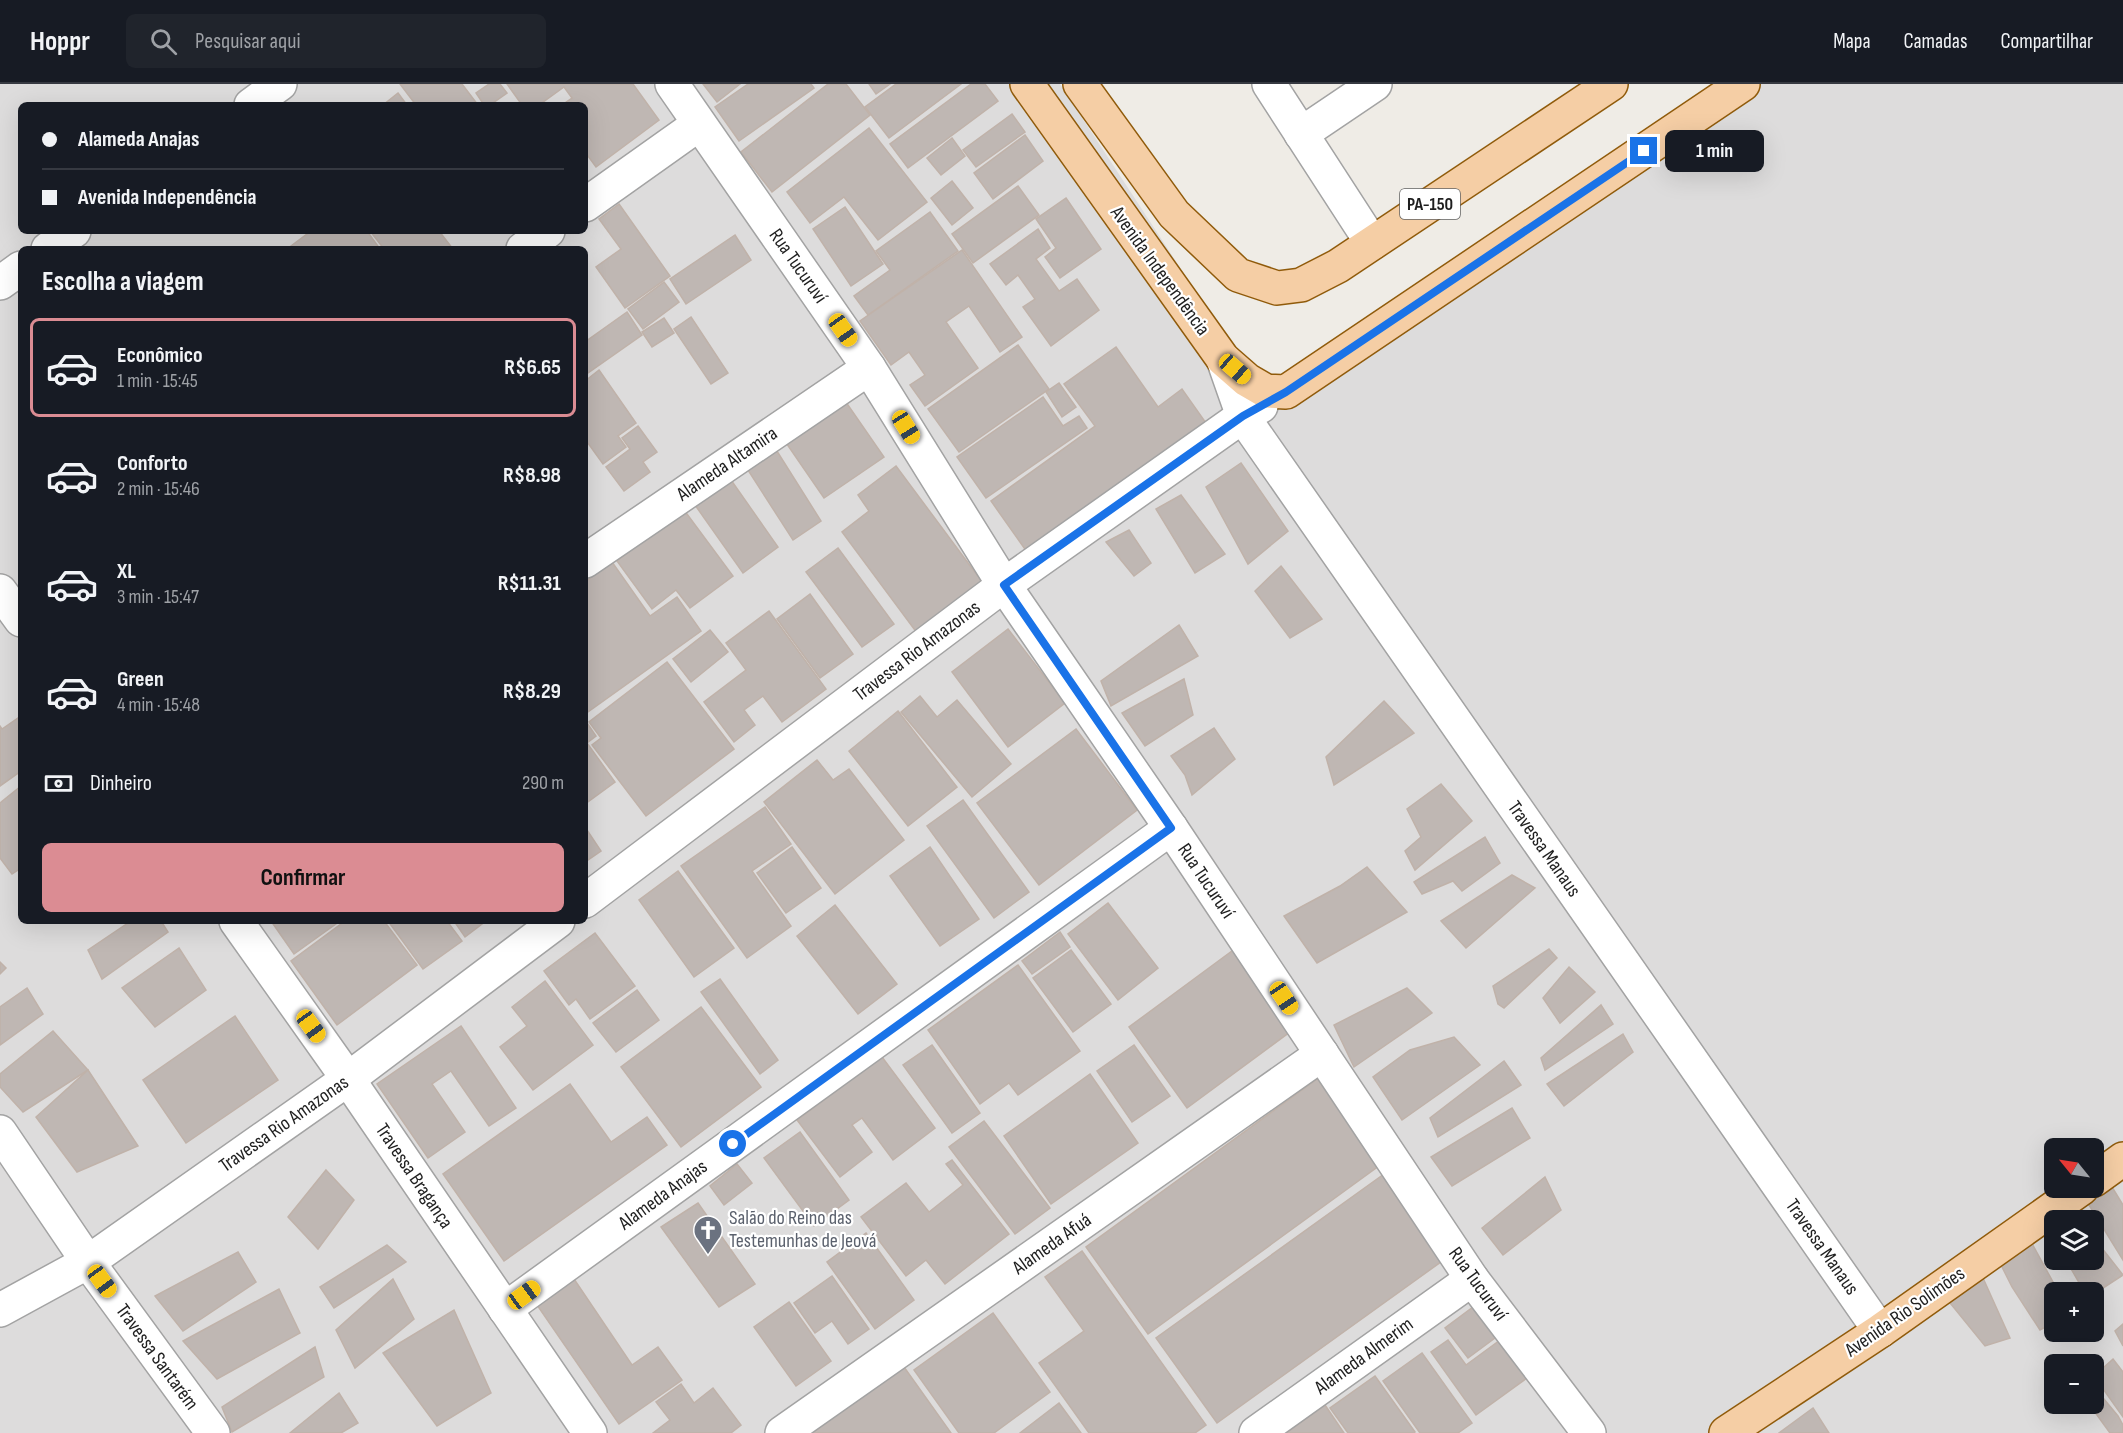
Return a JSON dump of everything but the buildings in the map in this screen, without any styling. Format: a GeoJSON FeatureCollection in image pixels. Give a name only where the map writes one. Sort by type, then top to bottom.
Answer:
{"type":"FeatureCollection","features":[{"type":"Feature","properties":{"kind":"main road","name":"Avenida Independência"},"geometry":{"type":"LineString","coordinates":[[1027,84],[1223,359],[1247,380],[1266,391],[1286,392]]}},
{"type":"Feature","properties":{"kind":"main road","name":"PA-150"},"geometry":{"type":"LineString","coordinates":[[1080,84],[1174,214],[1238,275],[1277,288],[1301,285],[1338,266],[1611,84]]}},
{"type":"Feature","properties":{"kind":"main road"},"geometry":{"type":"LineString","coordinates":[[1286,392],[1743,84]]}},
{"type":"Feature","properties":{"kind":"main road"},"geometry":{"type":"LineString","coordinates":[[2104,1173],[2123,1159]]}},
{"type":"Feature","properties":{"kind":"main road","name":"Avenida Rio Solimões"},"geometry":{"type":"LineString","coordinates":[[1726,1433],[1880,1331],[2068,1198]]}},
{"type":"Feature","properties":{"kind":"street"},"geometry":{"type":"LineString","coordinates":[[255,102],[280,84]]}},
{"type":"Feature","properties":{"kind":"street","name":"Rua Tucuruví"},"geometry":{"type":"LineString","coordinates":[[672,84],[869,368],[1004,585],[1171,828],[1472,1279],[1589,1433]]}},
{"type":"Feature","properties":{"kind":"street"},"geometry":{"type":"LineString","coordinates":[[1269,84],[1372,243]]}},
{"type":"Feature","properties":{"kind":"street"},"geometry":{"type":"LineString","coordinates":[[1301,134],[1375,84]]}},
{"type":"Feature","properties":{"kind":"street"},"geometry":{"type":"LineString","coordinates":[[588,203],[699,124]]}},
{"type":"Feature","properties":{"kind":"street"},"geometry":{"type":"LineString","coordinates":[[52,246],[70,234]]}},
{"type":"Feature","properties":{"kind":"street"},"geometry":{"type":"LineString","coordinates":[[527,246],[544,234]]}},
{"type":"Feature","properties":{"kind":"street"},"geometry":{"type":"LineString","coordinates":[[0,283],[18,270]]}},
{"type":"Feature","properties":{"kind":"street","name":"Travessa Manaus"},"geometry":{"type":"LineString","coordinates":[[1223,359],[1243,416],[1880,1331]]}},
{"type":"Feature","properties":{"kind":"street","name":"Alameda Altamira"},"geometry":{"type":"LineString","coordinates":[[588,559],[869,368]]}},
{"type":"Feature","properties":{"kind":"street","name":"Travessa Rio Amazonas"},"geometry":{"type":"LineString","coordinates":[[588,898],[1004,585],[1243,416],[1286,392]]}},
{"type":"Feature","properties":{"kind":"street","name":"Alameda Anajas"},"geometry":{"type":"LineString","coordinates":[[505,1309],[1171,828]]}},
{"type":"Feature","properties":{"kind":"street","name":"Travessa Bragança"},"geometry":{"type":"LineString","coordinates":[[238,924],[348,1079],[590,1433]]}},
{"type":"Feature","properties":{"kind":"street","name":"Travessa Rio Amazonas"},"geometry":{"type":"LineString","coordinates":[[0,1310],[88,1262],[348,1079],[554,924]]}},
{"type":"Feature","properties":{"kind":"street","name":"Alameda Afuá"},"geometry":{"type":"LineString","coordinates":[[782,1433],[1322,1054]]}},
{"type":"Feature","properties":{"kind":"street","name":"Travessa Santarém"},"geometry":{"type":"LineString","coordinates":[[0,1132],[88,1262],[213,1433]]}},
{"type":"Feature","properties":{"kind":"street","name":"Alameda Almerim"},"geometry":{"type":"LineString","coordinates":[[1256,1433],[1472,1279]]}},
{"type":"Feature","properties":{"kind":"shaded area"},"geometry":{"type":"Polygon","coordinates":[[[0,84],[1060,84],[1268,402],[1722,84],[2123,84],[2123,1433],[0,1433],[0,84]]]}},
{"type":"Feature","properties":{"kind":"place","name":"Salão do Reino das Testemunhas de Jeová"},"geometry":{"type":"Point","coordinates":[708,1256]}},
{"type":"Feature","properties":{"kind":"route"},"geometry":{"type":"LineString","coordinates":[[733,1144],[1171,828],[1004,585],[1243,416],[1286,392],[1644,151]]}}]}
